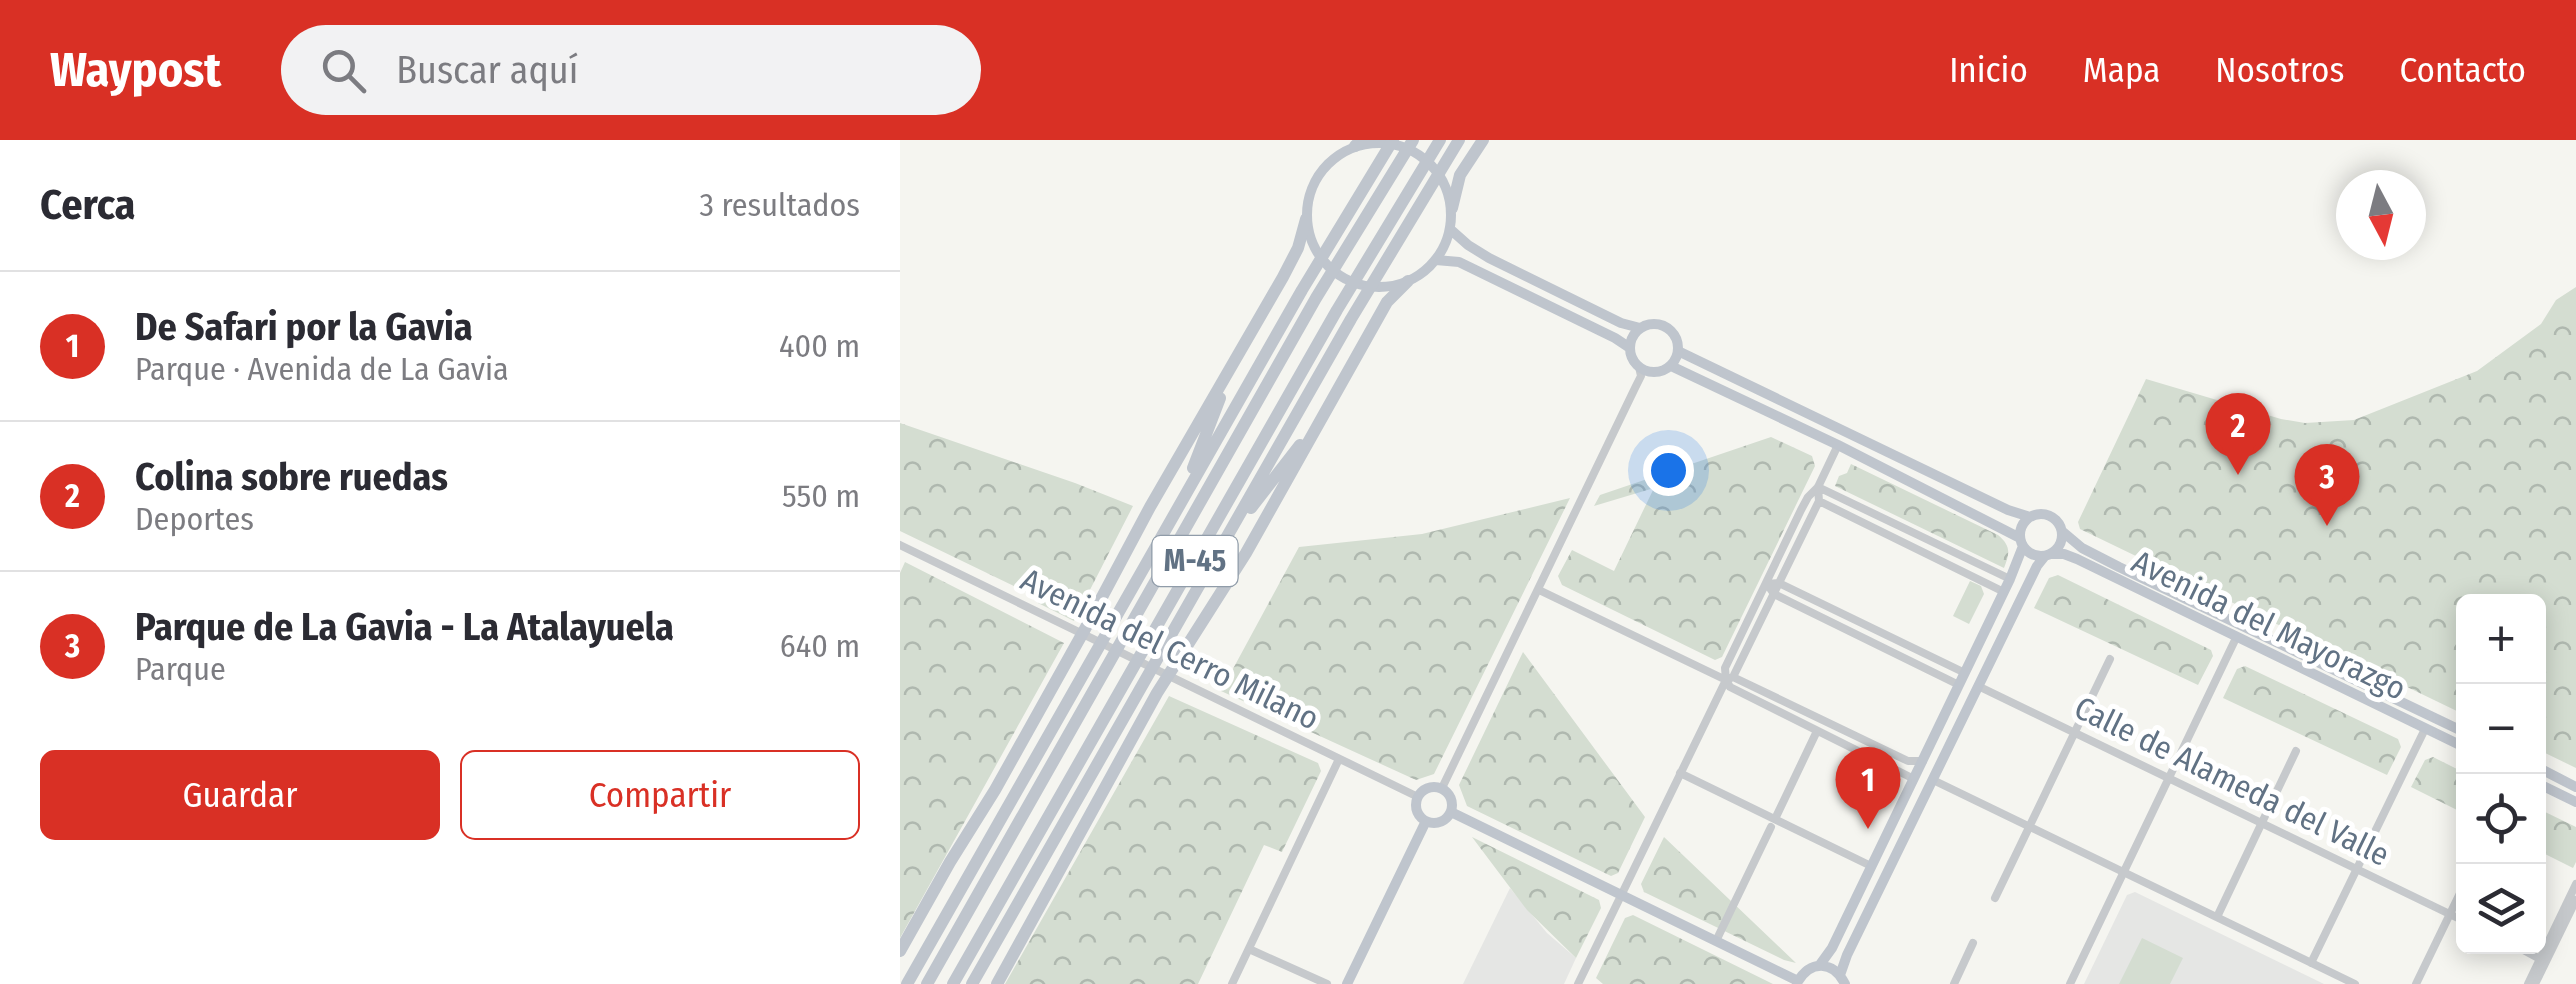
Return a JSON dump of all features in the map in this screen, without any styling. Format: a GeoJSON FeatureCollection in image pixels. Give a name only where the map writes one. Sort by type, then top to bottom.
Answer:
{"type":"FeatureCollection","features":[{"type":"Feature","properties":{"kind":"highway"},"geometry":{"type":"LineString","coordinates":[[907,984],[1302,290],[1394,140]]}},
{"type":"Feature","properties":{"kind":"highway","name":"M-45"},"geometry":{"type":"LineString","coordinates":[[927,984],[1316,298],[1413,140]]}},
{"type":"Feature","properties":{"kind":"highway","name":"M-45"},"geometry":{"type":"LineString","coordinates":[[953,984],[1337,310],[1440,140]]}},
{"type":"Feature","properties":{"kind":"highway"},"geometry":{"type":"LineString","coordinates":[[972,984],[1351,319],[1459,140]]}},
{"type":"Feature","properties":{"kind":"highway"},"geometry":{"type":"LineString","coordinates":[[1452,208],[1460,174],[1483,140]]}},
{"type":"Feature","properties":{"kind":"highway"},"geometry":{"type":"LineString","coordinates":[[900,951],[1242,350],[1298,248],[1306,219]]}},
{"type":"Feature","properties":{"kind":"highway"},"geometry":{"type":"LineString","coordinates":[[997,984],[1157,693],[1246,553],[1387,302],[1408,281]]}},
{"type":"Feature","properties":{"kind":"highway"},"geometry":{"type":"LineString","coordinates":[[1134,584],[1196,462],[1242,350]]}},
{"type":"Feature","properties":{"kind":"highway"},"geometry":{"type":"LineString","coordinates":[[1183,613],[1254,504],[1346,376]]}},
{"type":"Feature","properties":{"kind":"main road"},"geometry":{"type":"LineString","coordinates":[[1387,142],[1417,153],[1430,163],[1448,190],[1452,208],[1445,246],[1436,260],[1408,281],[1388,287],[1372,287],[1341,277],[1328,267],[1310,240],[1306,219],[1308,196],[1318,175],[1334,158],[1362,143],[1387,142]]}},
{"type":"Feature","properties":{"kind":"main road"},"geometry":{"type":"LineString","coordinates":[[1450,229],[1490,258],[1622,323],[1640,328],[1655,324],[1670,329],[1678,343],[1671,366],[1656,372],[1639,367],[1632,359],[1632,337],[1640,328]]}},
{"type":"Feature","properties":{"kind":"main road"},"geometry":{"type":"LineString","coordinates":[[1436,260],[1460,262],[1630,348]]}},
{"type":"Feature","properties":{"kind":"main road"},"geometry":{"type":"LineString","coordinates":[[1678,351],[2008,510],[2030,517]]}},
{"type":"Feature","properties":{"kind":"main road"},"geometry":{"type":"LineString","coordinates":[[1671,366],[1838,446],[2021,542],[2028,553],[2048,555]]}},
{"type":"Feature","properties":{"kind":"main road"},"geometry":{"type":"LineString","coordinates":[[1819,966],[1832,948],[2010,580],[2021,528],[2036,514],[2050,516],[2062,532],[2060,546],[2037,566],[1847,956],[1842,979]]}},
{"type":"Feature","properties":{"kind":"main road","name":"Avenida del Mayorazgo"},"geometry":{"type":"LineString","coordinates":[[2062,532],[2082,548],[2118,566],[2456,728]]}},
{"type":"Feature","properties":{"kind":"main road","name":"Avenida del Mayorazgo"},"geometry":{"type":"LineString","coordinates":[[2048,555],[2064,554],[2076,559],[2456,744]]}},
{"type":"Feature","properties":{"kind":"main road"},"geometry":{"type":"LineString","coordinates":[[2546,772],[2576,786]]}},
{"type":"Feature","properties":{"kind":"main road"},"geometry":{"type":"LineString","coordinates":[[1426,788],[1442,788],[1450,797],[1451,812],[1443,821],[1426,821],[1417,810],[1418,796],[1426,788]]}},
{"type":"Feature","properties":{"kind":"main road"},"geometry":{"type":"LineString","coordinates":[[2546,788],[2576,802]]}},
{"type":"Feature","properties":{"kind":"main road"},"geometry":{"type":"LineString","coordinates":[[1451,812],[1797,982],[1810,968],[1819,966],[1834,970],[1842,979]]}},
{"type":"Feature","properties":{"kind":"main road"},"geometry":{"type":"LineString","coordinates":[[1348,984],[1426,821]]}},
{"type":"Feature","properties":{"kind":"street"},"geometry":{"type":"LineString","coordinates":[[1442,788],[1636,388],[1639,367]]}},
{"type":"Feature","properties":{"kind":"street"},"geometry":{"type":"LineString","coordinates":[[1838,446],[1818,487],[1808,497],[1725,668],[1730,688],[1914,779]]}},
{"type":"Feature","properties":{"kind":"street"},"geometry":{"type":"LineString","coordinates":[[1578,984],[1680,773],[1779,584],[1819,501],[1818,487]]}},
{"type":"Feature","properties":{"kind":"street"},"geometry":{"type":"LineString","coordinates":[[1818,487],[2010,580]]}},
{"type":"Feature","properties":{"kind":"street"},"geometry":{"type":"LineString","coordinates":[[1819,501],[2004,592]]}},
{"type":"Feature","properties":{"kind":"street","name":"Avenida del Cerro Milano"},"geometry":{"type":"LineString","coordinates":[[900,546],[1418,796]]}},
{"type":"Feature","properties":{"kind":"street"},"geometry":{"type":"LineString","coordinates":[[1768,584],[1779,584],[1965,673]]}},
{"type":"Feature","properties":{"kind":"street"},"geometry":{"type":"LineString","coordinates":[[1768,584],[1774,594],[1959,684]]}},
{"type":"Feature","properties":{"kind":"street"},"geometry":{"type":"LineString","coordinates":[[1538,590],[1908,761],[1923,761]]}},
{"type":"Feature","properties":{"kind":"street"},"geometry":{"type":"LineString","coordinates":[[2070,984],[2236,638]]}},
{"type":"Feature","properties":{"kind":"street"},"geometry":{"type":"LineString","coordinates":[[1995,898],[2110,660]]}},
{"type":"Feature","properties":{"kind":"street","name":"Calle de Alameda del Valle"},"geometry":{"type":"LineString","coordinates":[[1978,686],[2456,918]]}},
{"type":"Feature","properties":{"kind":"street"},"geometry":{"type":"LineString","coordinates":[[2311,963],[2425,729]]}},
{"type":"Feature","properties":{"kind":"street"},"geometry":{"type":"LineString","coordinates":[[1716,941],[1817,731]]}},
{"type":"Feature","properties":{"kind":"street"},"geometry":{"type":"LineString","coordinates":[[2217,917],[2296,751]]}},
{"type":"Feature","properties":{"kind":"street"},"geometry":{"type":"LineString","coordinates":[[1232,984],[1340,759]]}},
{"type":"Feature","properties":{"kind":"street"},"geometry":{"type":"LineString","coordinates":[[1680,773],[1773,823],[1872,866]]}},
{"type":"Feature","properties":{"kind":"street"},"geometry":{"type":"LineString","coordinates":[[1933,780],[2354,984]]}},
{"type":"Feature","properties":{"kind":"street"},"geometry":{"type":"LineString","coordinates":[[2531,984],[2576,884]]}},
{"type":"Feature","properties":{"kind":"street"},"geometry":{"type":"LineString","coordinates":[[2531,984],[2576,900]]}},
{"type":"Feature","properties":{"kind":"street"},"geometry":{"type":"LineString","coordinates":[[2416,984],[2456,901]]}},
{"type":"Feature","properties":{"kind":"street"},"geometry":{"type":"LineString","coordinates":[[1954,984],[1973,943]]}},
{"type":"Feature","properties":{"kind":"street"},"geometry":{"type":"LineString","coordinates":[[1249,949],[1327,984]]}},
{"type":"Feature","properties":{"kind":"street"},"geometry":{"type":"LineString","coordinates":[[2532,954],[2540,958]]}},
{"type":"Feature","properties":{"kind":"shaded area"},"geometry":{"type":"Polygon","coordinates":[[[1510,888],[1547,933],[1576,958],[1564,984],[1463,984],[1510,888]]]}},
{"type":"Feature","properties":{"kind":"shaded area"},"geometry":{"type":"Polygon","coordinates":[[[2135,892],[2324,984],[2084,984],[2127,895],[2135,892]]]}},
{"type":"Feature","properties":{"kind":"green space"},"geometry":{"type":"Polygon","coordinates":[[[2576,287],[2576,768],[2546,753],[2546,594],[2456,594],[2456,711],[2080,529],[2078,522],[2146,379],[2281,419],[2305,423],[2354,420],[2477,371],[2541,324],[2556,300],[2576,287]]]}},
{"type":"Feature","properties":{"kind":"green space"},"geometry":{"type":"Polygon","coordinates":[[[900,423],[1133,506],[1074,621],[1038,603],[1039,598],[900,531],[900,423]]]}},
{"type":"Feature","properties":{"kind":"green space"},"geometry":{"type":"Polygon","coordinates":[[[1771,437],[1812,456],[1815,466],[1722,657],[1715,660],[1562,585],[1558,576],[1572,550],[1614,571],[1654,488],[1594,506],[1600,495],[1771,437]]]}},
{"type":"Feature","properties":{"kind":"green space"},"geometry":{"type":"Polygon","coordinates":[[[1851,464],[1998,535],[2008,550],[2004,568],[1835,486],[1851,464]]]}},
{"type":"Feature","properties":{"kind":"green space"},"geometry":{"type":"Polygon","coordinates":[[[1570,498],[1434,774],[1416,780],[1221,691],[1299,547],[1422,534],[1570,498]]]}},
{"type":"Feature","properties":{"kind":"green space"},"geometry":{"type":"Polygon","coordinates":[[[905,562],[1064,643],[900,938],[900,573],[905,562]]]}},
{"type":"Feature","properties":{"kind":"green space"},"geometry":{"type":"Polygon","coordinates":[[[2058,575],[2211,650],[2213,656],[2198,685],[2034,608],[2049,578],[2058,575]]]}},
{"type":"Feature","properties":{"kind":"green space"},"geometry":{"type":"Polygon","coordinates":[[[1970,581],[1981,586],[1984,594],[1969,624],[1953,616],[1970,581]]]}},
{"type":"Feature","properties":{"kind":"green space"},"geometry":{"type":"Polygon","coordinates":[[[1523,652],[1645,817],[1618,873],[1611,876],[1467,806],[1459,785],[1523,652]]]}},
{"type":"Feature","properties":{"kind":"green space"},"geometry":{"type":"Polygon","coordinates":[[[2245,666],[2398,739],[2401,747],[2387,775],[2223,698],[2237,669],[2245,666]]]}},
{"type":"Feature","properties":{"kind":"green space"},"geometry":{"type":"Polygon","coordinates":[[[1169,696],[1318,763],[1321,771],[1282,852],[1264,845],[1198,984],[1005,984],[1169,696]]]}},
{"type":"Feature","properties":{"kind":"green space"},"geometry":{"type":"Polygon","coordinates":[[[2433,757],[2456,768],[2456,810],[2411,787],[2425,760],[2433,757]]]}},
{"type":"Feature","properties":{"kind":"green space"},"geometry":{"type":"Polygon","coordinates":[[[2546,812],[2576,827],[2573,868],[2546,854],[2546,812]]]}},
{"type":"Feature","properties":{"kind":"green space"},"geometry":{"type":"Polygon","coordinates":[[[1472,837],[1599,900],[1601,908],[1576,958],[1527,910],[1472,837]]]}},
{"type":"Feature","properties":{"kind":"green space"},"geometry":{"type":"Polygon","coordinates":[[[1664,837],[1796,963],[1644,892],[1641,884],[1664,837]]]}},
{"type":"Feature","properties":{"kind":"green space"},"geometry":{"type":"Polygon","coordinates":[[[1633,915],[1773,984],[1603,984],[1596,978],[1625,918],[1633,915]]]}},
{"type":"Feature","properties":{"kind":"green space"},"geometry":{"type":"Polygon","coordinates":[[[2142,938],[2183,958],[2170,984],[2119,984],[2142,938]]]}},
{"type":"Feature","properties":{"kind":"place","name":"Colina sobre ruedas"},"geometry":{"type":"Point","coordinates":[2238,475]}},
{"type":"Feature","properties":{"kind":"place","name":"Parque de La Gavia - La Atalayuela"},"geometry":{"type":"Point","coordinates":[2327,526]}},
{"type":"Feature","properties":{"kind":"place","name":"De Safari por la Gavia"},"geometry":{"type":"Point","coordinates":[1868,829]}}]}
